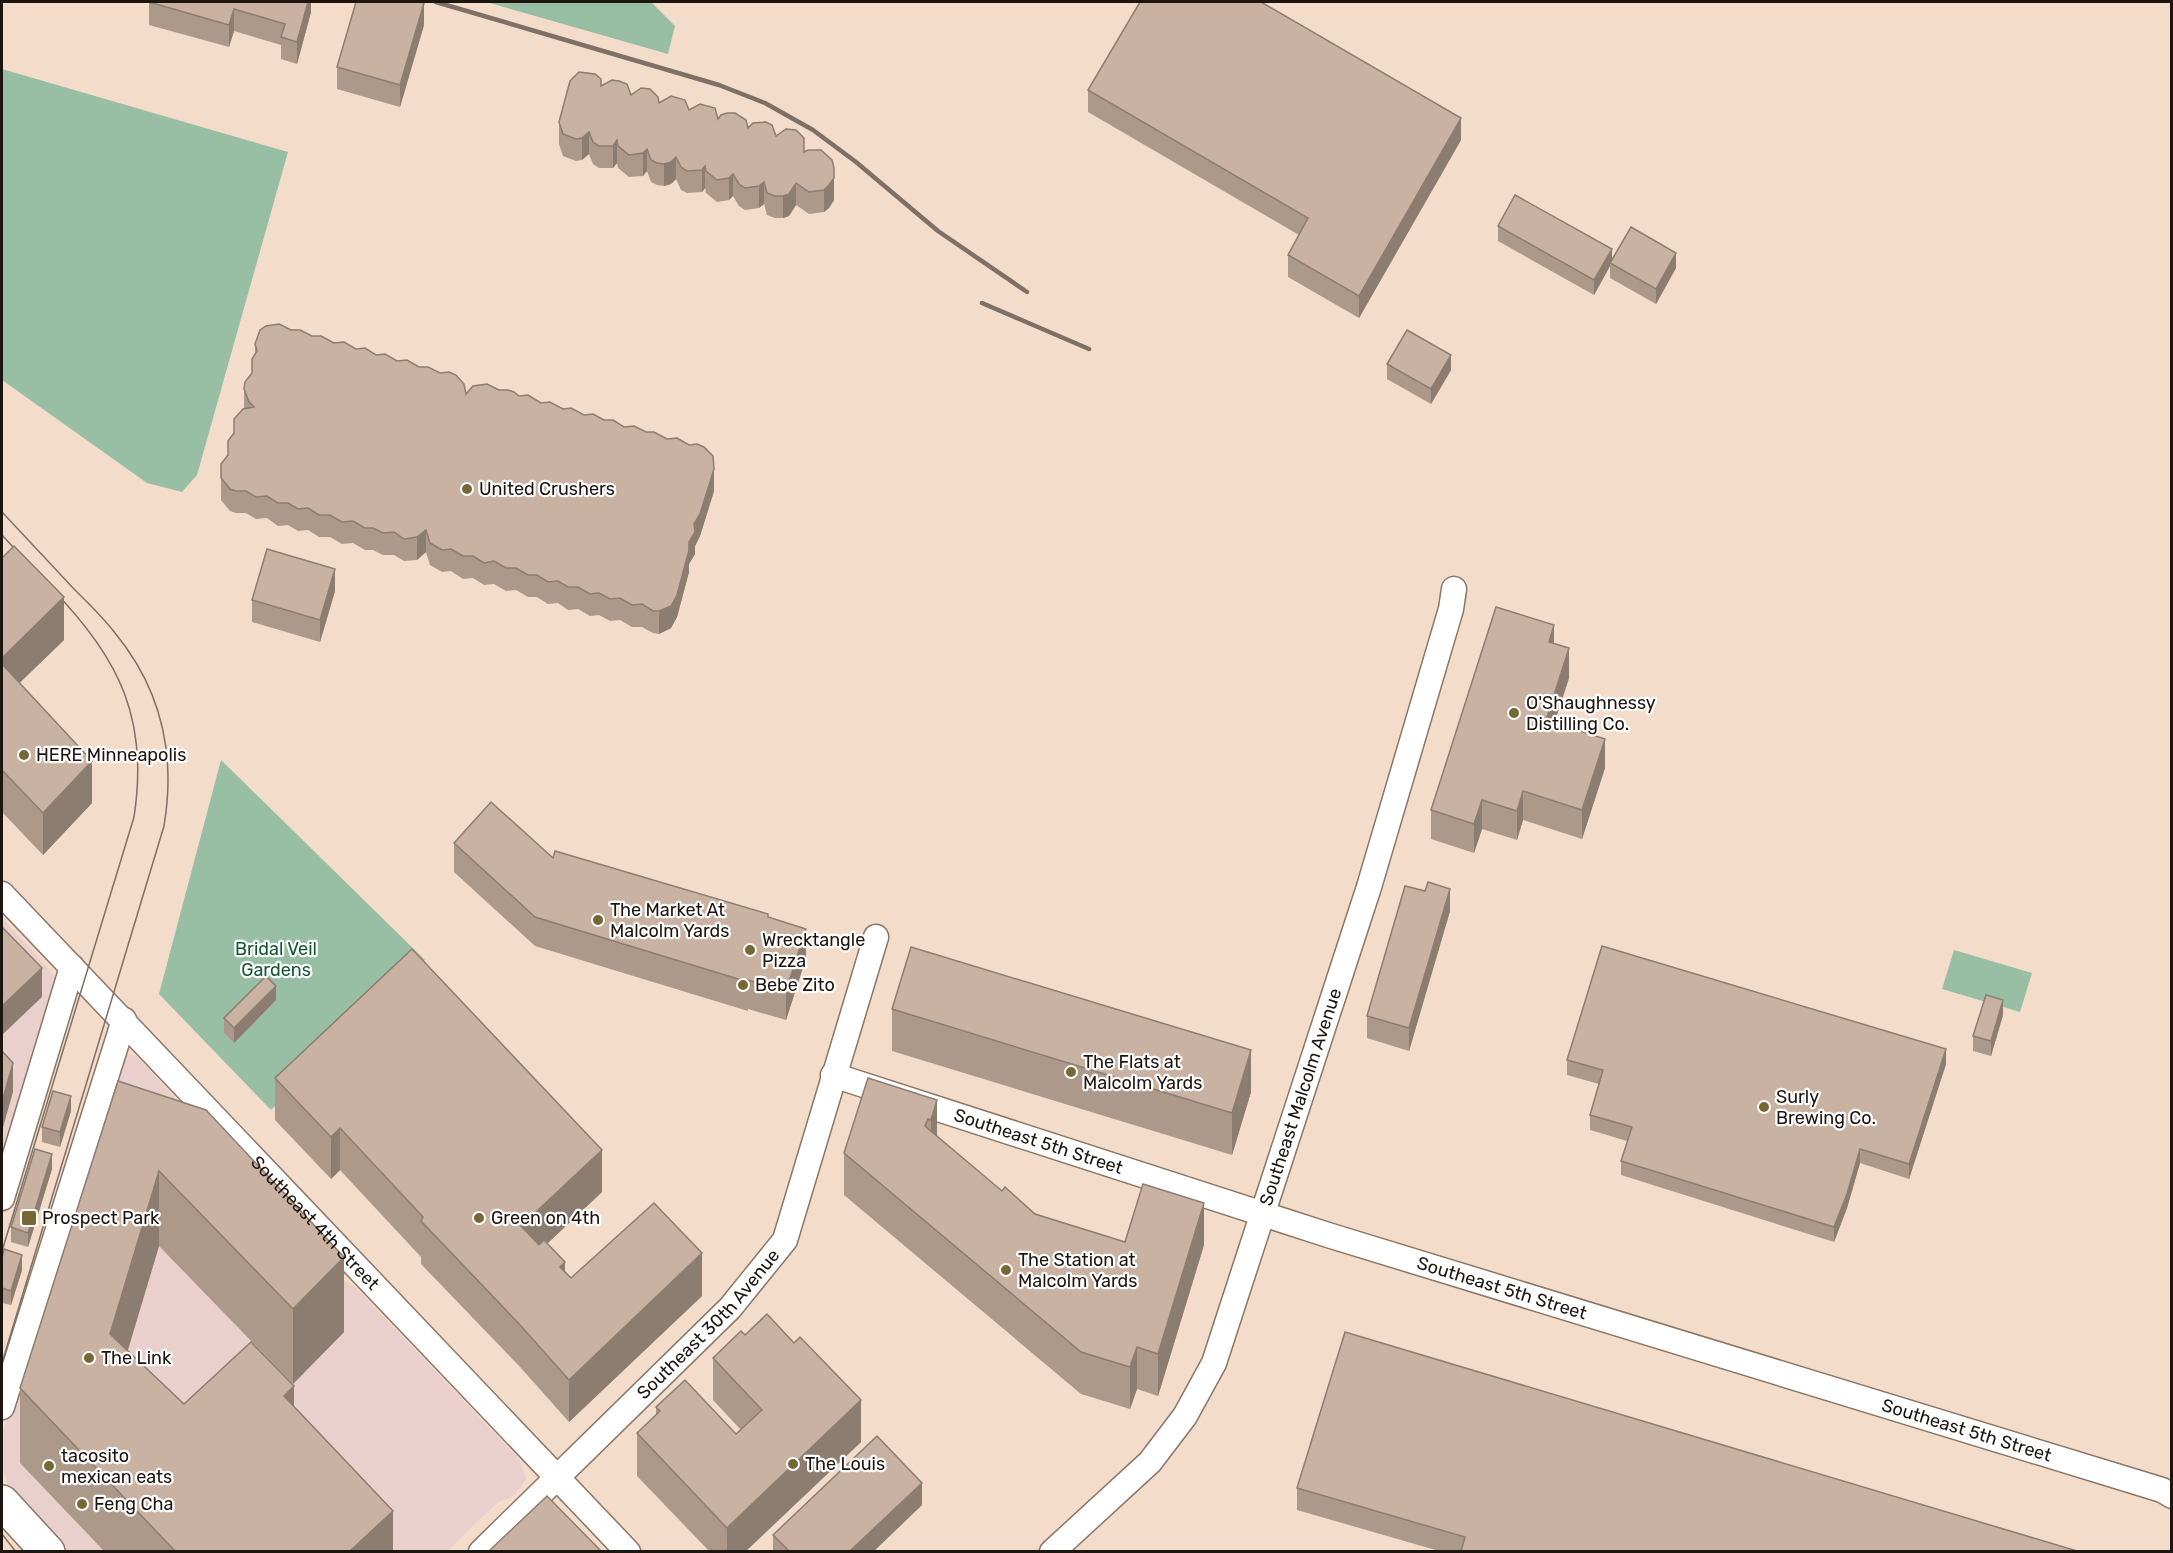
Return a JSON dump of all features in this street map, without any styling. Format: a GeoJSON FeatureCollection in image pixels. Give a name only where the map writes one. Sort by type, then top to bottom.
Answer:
{"type":"FeatureCollection","features":[{"type":"Feature","properties":{"kind":"main road"},"geometry":{"type":"LineString","coordinates":[[2,1502],[48,1551]]}},
{"type":"Feature","properties":{"kind":"street","name":"Southeast Malcolm Avenue"},"geometry":{"type":"LineString","coordinates":[[1052,1551],[1150,1462],[1185,1416],[1214,1363],[1369,887],[1455,589]]}},
{"type":"Feature","properties":{"kind":"street","name":"Southeast 4th Street"},"geometry":{"type":"LineString","coordinates":[[2,894],[628,1551]]}},
{"type":"Feature","properties":{"kind":"street","name":"Southeast 30th Avenue"},"geometry":{"type":"LineString","coordinates":[[482,1551],[730,1308],[785,1240],[876,937]]}},
{"type":"Feature","properties":{"kind":"street"},"geometry":{"type":"LineString","coordinates":[[2,1198],[72,968]]}},
{"type":"Feature","properties":{"kind":"street"},"geometry":{"type":"LineString","coordinates":[[2,1407],[124,1020]]}},
{"type":"Feature","properties":{"kind":"street","name":"Southeast 5th Street"},"geometry":{"type":"LineString","coordinates":[[833,1075],[1263,1212],[1328,1235],[2162,1490],[2172,1496]]}},
{"type":"Feature","properties":{"kind":"shaded area"},"geometry":{"type":"Polygon","coordinates":[[[2,918],[55,976],[2,1159],[2,918]]]}},
{"type":"Feature","properties":{"kind":"shaded area"},"geometry":{"type":"Polygon","coordinates":[[[127,1054],[136,1056],[178,1101],[315,1261],[356,1288],[520,1460],[526,1478],[522,1486],[512,1497],[498,1502],[447,1551],[65,1551],[21,1505],[9,1488],[2,1466],[2,1435],[120,1061],[127,1054]]]}},
{"type":"Feature","properties":{"kind":"green space"},"geometry":{"type":"Polygon","coordinates":[[[486,2],[651,2],[675,26],[668,54],[486,2]]]}},
{"type":"Feature","properties":{"kind":"green space"},"geometry":{"type":"Polygon","coordinates":[[[2,69],[288,152],[197,475],[182,492],[147,483],[2,380],[2,69]]]}},
{"type":"Feature","properties":{"kind":"green space","name":"Bridal Veil Gardens"},"geometry":{"type":"Polygon","coordinates":[[[221,760],[425,960],[271,1110],[159,994],[221,760]]]}},
{"type":"Feature","properties":{"kind":"green space"},"geometry":{"type":"Polygon","coordinates":[[[1954,950],[2032,973],[2020,1012],[1942,989],[1954,950]]]}},
{"type":"Feature","properties":{"kind":"building"},"geometry":{"type":"Polygon","coordinates":[[[149,2],[308,2],[297,42],[281,37],[285,24],[234,9],[229,25],[149,2]]]}},
{"type":"Feature","properties":{"kind":"building"},"geometry":{"type":"Polygon","coordinates":[[[356,2],[424,3],[400,85],[337,67],[356,2]]]}},
{"type":"Feature","properties":{"kind":"building"},"geometry":{"type":"Polygon","coordinates":[[[1140,2],[1261,2],[1461,118],[1359,296],[1288,255],[1308,218],[1088,90],[1140,2]]]}},
{"type":"Feature","properties":{"kind":"building"},"geometry":{"type":"Polygon","coordinates":[[[579,72],[595,74],[601,79],[601,86],[612,80],[627,84],[631,95],[641,88],[650,89],[658,97],[659,103],[671,96],[685,100],[689,110],[700,104],[715,108],[718,119],[721,115],[735,113],[746,120],[748,128],[753,123],[766,122],[772,125],[776,136],[786,129],[796,130],[804,138],[804,152],[821,150],[832,160],[834,178],[824,190],[809,192],[796,183],[789,194],[775,196],[767,193],[764,182],[759,186],[745,188],[739,184],[733,174],[729,178],[717,180],[706,171],[705,166],[702,170],[687,171],[681,167],[676,157],[671,162],[657,163],[651,160],[647,149],[643,153],[629,155],[618,146],[617,140],[613,146],[599,146],[593,142],[589,132],[582,138],[576,139],[563,134],[559,122],[570,81],[579,72]]]}},
{"type":"Feature","properties":{"kind":"building"},"geometry":{"type":"Polygon","coordinates":[[[1515,195],[1612,249],[1594,280],[1498,226],[1515,195]]]}},
{"type":"Feature","properties":{"kind":"building"},"geometry":{"type":"Polygon","coordinates":[[[1631,227],[1676,253],[1656,289],[1610,263],[1631,227]]]}},
{"type":"Feature","properties":{"kind":"building","name":"United Crushers"},"geometry":{"type":"Polygon","coordinates":[[[279,324],[312,336],[321,336],[334,343],[344,342],[356,349],[365,348],[376,355],[385,354],[397,361],[407,360],[419,367],[428,367],[440,373],[449,372],[456,375],[464,384],[466,394],[473,386],[487,384],[499,390],[514,392],[519,396],[528,395],[541,403],[550,402],[563,409],[571,408],[584,415],[593,414],[604,420],[613,420],[624,427],[634,426],[667,439],[677,438],[689,445],[697,444],[704,447],[713,456],[714,469],[700,514],[694,524],[695,532],[689,542],[677,595],[671,606],[653,611],[642,604],[632,605],[620,598],[610,599],[599,593],[590,594],[578,587],[568,587],[558,581],[548,582],[537,575],[528,575],[516,568],[506,568],[494,561],[484,563],[473,556],[463,556],[451,549],[442,550],[430,543],[426,530],[417,537],[404,539],[394,532],[383,533],[373,528],[365,528],[353,521],[342,522],[330,515],[319,515],[308,508],[298,509],[288,503],[278,503],[267,496],[256,497],[246,491],[230,489],[221,478],[221,464],[228,455],[228,441],[234,433],[234,419],[243,409],[254,407],[249,402],[244,389],[245,382],[252,373],[252,359],[257,351],[255,344],[260,330],[266,326],[279,324]]]}},
{"type":"Feature","properties":{"kind":"building"},"geometry":{"type":"Polygon","coordinates":[[[1407,330],[1451,355],[1431,389],[1387,364],[1407,330]]]}},
{"type":"Feature","properties":{"kind":"building"},"geometry":{"type":"Polygon","coordinates":[[[14,546],[64,597],[2,658],[2,558],[14,546]]]}},
{"type":"Feature","properties":{"kind":"building"},"geometry":{"type":"Polygon","coordinates":[[[267,549],[335,569],[320,620],[252,600],[267,549]]]}},
{"type":"Feature","properties":{"kind":"building","name":"O'Shaughnessy Distilling Co."},"geometry":{"type":"Polygon","coordinates":[[[1496,607],[1554,625],[1549,642],[1569,648],[1546,720],[1605,739],[1582,810],[1523,791],[1517,811],[1482,800],[1474,824],[1431,810],[1496,607]]]}},
{"type":"Feature","properties":{"kind":"building"},"geometry":{"type":"Polygon","coordinates":[[[2,664],[92,761],[43,813],[2,770],[2,664]]]}},
{"type":"Feature","properties":{"kind":"building"},"geometry":{"type":"Polygon","coordinates":[[[491,802],[553,858],[555,851],[768,914],[768,917],[806,929],[786,991],[748,980],[748,982],[535,917],[454,843],[491,802]]]}},
{"type":"Feature","properties":{"kind":"building"},"geometry":{"type":"Polygon","coordinates":[[[1428,882],[1450,889],[1409,1028],[1367,1016],[1405,886],[1425,891],[1428,882]]]}},
{"type":"Feature","properties":{"kind":"building"},"geometry":{"type":"Polygon","coordinates":[[[2,927],[42,968],[2,1006],[2,927]]]}},
{"type":"Feature","properties":{"kind":"building","name":"Surly Brewing Co."},"geometry":{"type":"Polygon","coordinates":[[[1602,946],[1946,1049],[1909,1164],[1860,1149],[1847,1194],[1834,1227],[1621,1161],[1632,1127],[1590,1115],[1603,1070],[1567,1060],[1602,946]]]}},
{"type":"Feature","properties":{"kind":"building"},"geometry":{"type":"Polygon","coordinates":[[[911,947],[1251,1050],[1232,1113],[892,1009],[911,947]]]}},
{"type":"Feature","properties":{"kind":"building","name":"Green on 4th"},"geometry":{"type":"Polygon","coordinates":[[[412,949],[602,1150],[521,1226],[539,1245],[544,1240],[565,1262],[560,1267],[571,1278],[654,1203],[702,1253],[569,1380],[421,1221],[423,1217],[340,1128],[331,1137],[275,1078],[412,949]]]}},
{"type":"Feature","properties":{"kind":"building"},"geometry":{"type":"Polygon","coordinates":[[[266,976],[276,986],[234,1028],[224,1018],[266,976]]]}},
{"type":"Feature","properties":{"kind":"building"},"geometry":{"type":"Polygon","coordinates":[[[1986,995],[2003,1000],[1991,1041],[1973,1036],[1986,995]]]}},
{"type":"Feature","properties":{"kind":"building"},"geometry":{"type":"Polygon","coordinates":[[[2,1051],[13,1063],[2,1102],[2,1051]]]}},
{"type":"Feature","properties":{"kind":"building","name":"The Station at Malcolm Yards"},"geometry":{"type":"Polygon","coordinates":[[[868,1078],[937,1100],[931,1120],[928,1119],[925,1126],[1002,1191],[1005,1187],[1035,1214],[1125,1242],[1143,1184],[1204,1203],[1158,1354],[1137,1347],[1130,1367],[1081,1352],[844,1153],[868,1078]]]}},
{"type":"Feature","properties":{"kind":"building"},"geometry":{"type":"Polygon","coordinates":[[[118,1081],[206,1110],[344,1257],[293,1309],[159,1171],[110,1334],[184,1404],[251,1342],[294,1386],[284,1396],[393,1511],[350,1551],[175,1551],[20,1388],[118,1081]]]}},
{"type":"Feature","properties":{"kind":"building"},"geometry":{"type":"Polygon","coordinates":[[[53,1091],[71,1096],[60,1132],[42,1127],[53,1091]]]}},
{"type":"Feature","properties":{"kind":"building"},"geometry":{"type":"Polygon","coordinates":[[[35,1149],[52,1154],[28,1233],[11,1227],[35,1149]]]}},
{"type":"Feature","properties":{"kind":"building"},"geometry":{"type":"Polygon","coordinates":[[[4,1249],[22,1255],[11,1291],[2,1288],[4,1249]]]}},
{"type":"Feature","properties":{"kind":"building"},"geometry":{"type":"Polygon","coordinates":[[[767,1314],[794,1343],[800,1337],[861,1400],[727,1528],[637,1433],[660,1411],[656,1407],[685,1380],[736,1434],[762,1410],[713,1358],[741,1331],[745,1335],[767,1314]]]}},
{"type":"Feature","properties":{"kind":"building"},"geometry":{"type":"Polygon","coordinates":[[[1345,1332],[2077,1551],[1461,1551],[1465,1537],[1297,1488],[1345,1332]]]}},
{"type":"Feature","properties":{"kind":"building"},"geometry":{"type":"Polygon","coordinates":[[[877,1436],[922,1483],[850,1551],[789,1551],[773,1535],[877,1436]]]}},
{"type":"Feature","properties":{"kind":"building"},"geometry":{"type":"Polygon","coordinates":[[[547,1496],[601,1551],[489,1551],[547,1496]]]}},
{"type":"Feature","properties":{"kind":"tram line"},"geometry":{"type":"LineString","coordinates":[[2,512],[110,627],[131,655],[144,677],[162,724],[168,773],[164,826],[2,1363]]}},
{"type":"Feature","properties":{"kind":"tram line"},"geometry":{"type":"LineString","coordinates":[[2,535],[24,559]]}},
{"type":"Feature","properties":{"kind":"tram line"},"geometry":{"type":"LineString","coordinates":[[2,1251],[134,817],[138,782],[133,721],[124,693],[96,641],[53,590]]}},
{"type":"Feature","properties":{"kind":"tram line"},"geometry":{"type":"LineString","coordinates":[[2,1534],[16,1552]]}},
{"type":"Feature","properties":{"kind":"railway"},"geometry":{"type":"LineString","coordinates":[[436,2],[719,85],[765,103],[813,130],[856,162],[938,231],[1027,292]]}},
{"type":"Feature","properties":{"kind":"railway"},"geometry":{"type":"LineString","coordinates":[[982,303],[1089,349]]}},
{"type":"Feature","properties":{"kind":"place","name":"United Crushers"},"geometry":{"type":"Point","coordinates":[467,489]}},
{"type":"Feature","properties":{"kind":"place","name":"O'Shaughnessy Distilling Co."},"geometry":{"type":"Point","coordinates":[1514,713]}},
{"type":"Feature","properties":{"kind":"place","name":"HERE Minneapolis"},"geometry":{"type":"Point","coordinates":[24,755]}},
{"type":"Feature","properties":{"kind":"place","name":"The Market At Malcolm Yards"},"geometry":{"type":"Point","coordinates":[598,920]}},
{"type":"Feature","properties":{"kind":"place","name":"Wrecktangle Pizza"},"geometry":{"type":"Point","coordinates":[750,950]}},
{"type":"Feature","properties":{"kind":"place","name":"Bebe Zito"},"geometry":{"type":"Point","coordinates":[743,985]}},
{"type":"Feature","properties":{"kind":"place","name":"The Flats at Malcolm Yards"},"geometry":{"type":"Point","coordinates":[1071,1072]}},
{"type":"Feature","properties":{"kind":"place","name":"Surly Brewing Co."},"geometry":{"type":"Point","coordinates":[1764,1107]}},
{"type":"Feature","properties":{"kind":"place","name":"Prospect Park"},"geometry":{"type":"Point","coordinates":[29,1218]}},
{"type":"Feature","properties":{"kind":"place","name":"Green on 4th"},"geometry":{"type":"Point","coordinates":[479,1218]}},
{"type":"Feature","properties":{"kind":"place","name":"The Station at Malcolm Yards"},"geometry":{"type":"Point","coordinates":[1006,1270]}},
{"type":"Feature","properties":{"kind":"place","name":"The Link"},"geometry":{"type":"Point","coordinates":[89,1358]}},
{"type":"Feature","properties":{"kind":"place","name":"The Louis"},"geometry":{"type":"Point","coordinates":[793,1464]}},
{"type":"Feature","properties":{"kind":"place","name":"tacosito mexican eats"},"geometry":{"type":"Point","coordinates":[49,1466]}},
{"type":"Feature","properties":{"kind":"place","name":"Feng Cha"},"geometry":{"type":"Point","coordinates":[82,1504]}}]}
